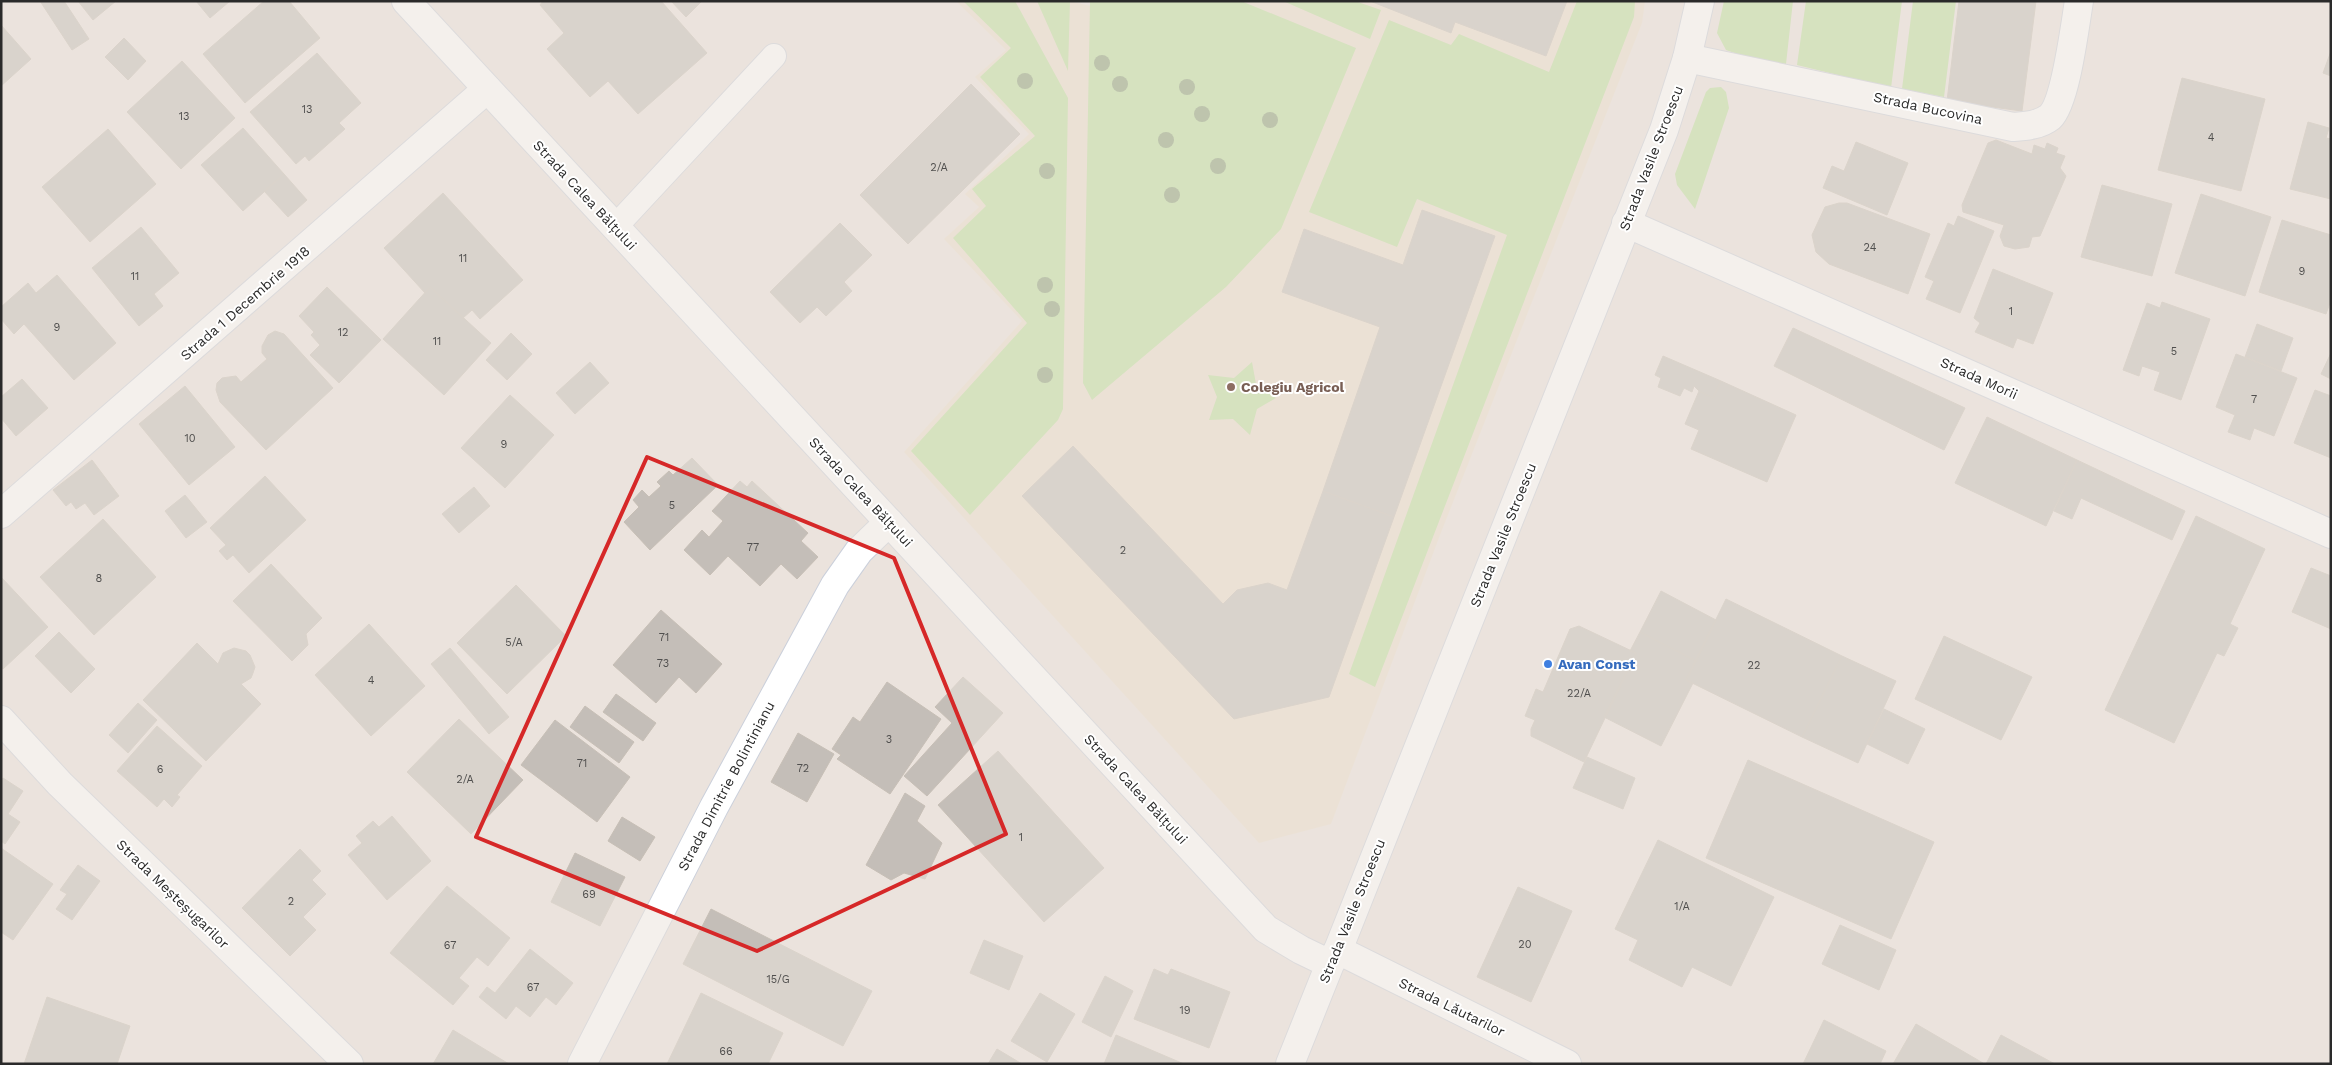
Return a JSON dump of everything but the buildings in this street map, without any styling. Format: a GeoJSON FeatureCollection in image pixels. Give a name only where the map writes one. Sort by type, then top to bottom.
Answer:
{"type":"FeatureCollection","features":[{"type":"Feature","properties":{"kind":"street","name":"Strada Calea Bălțului"},"geometry":{"type":"LineString","coordinates":[[406,1],[1266,929],[1301,950],[1334,957]]}},
{"type":"Feature","properties":{"kind":"street","name":"Strada Vasile Stroescu"},"geometry":{"type":"LineString","coordinates":[[1290,1064],[1664,130],[1687,58],[1700,1]]}},
{"type":"Feature","properties":{"kind":"street","name":"Strada Bucovina"},"geometry":{"type":"LineString","coordinates":[[1687,58],[2013,127],[2031,126],[2050,116],[2058,101],[2074,38],[2078,1]]}},
{"type":"Feature","properties":{"kind":"street","name":"Strada 1 Decembrie 1918"},"geometry":{"type":"LineString","coordinates":[[1,514],[486,89]]}},
{"type":"Feature","properties":{"kind":"street","name":"Strada Morii"},"geometry":{"type":"LineString","coordinates":[[1626,223],[2331,534]]}},
{"type":"Feature","properties":{"kind":"street","name":"Strada Dimitrie Bolintinianu"},"geometry":{"type":"LineString","coordinates":[[582,1064],[714,807],[835,585],[858,551],[889,522]]}},
{"type":"Feature","properties":{"kind":"street","name":"Strada Meșteșugarilor"},"geometry":{"type":"LineString","coordinates":[[1,720],[60,784],[349,1064]]}},
{"type":"Feature","properties":{"kind":"street","name":"Strada Lăutarilor"},"geometry":{"type":"LineString","coordinates":[[1334,957],[1567,1064]]}},
{"type":"Feature","properties":{"kind":"lane"},"geometry":{"type":"LineString","coordinates":[[615,227],[774,56]]}},
{"type":"Feature","properties":{"kind":"highlighted area"},"geometry":{"type":"Polygon","coordinates":[[[647,457],[894,558],[1006,834],[757,951],[476,837],[647,457]]]}},
{"type":"Feature","properties":{"kind":"shaded area","name":"Colegiu Agricol"},"geometry":{"type":"Polygon","coordinates":[[[956,1],[1070,1],[1131,16],[1142,1],[1645,1],[1642,23],[1440,535],[1331,824],[1259,843],[904,452],[1022,321],[944,239],[979,207],[965,194],[1029,134],[975,77],[1006,50],[956,1]]]}},
{"type":"Feature","properties":{"kind":"green space"},"geometry":{"type":"Polygon","coordinates":[[[963,1],[1015,1],[1068,98],[1063,409],[1058,420],[970,515],[911,451],[1027,323],[953,238],[986,206],[972,189],[1035,136],[980,77],[1011,48],[963,1]]]}},
{"type":"Feature","properties":{"kind":"green space"},"geometry":{"type":"Polygon","coordinates":[[[1037,1],[1070,1],[1068,71],[1037,1]]]}},
{"type":"Feature","properties":{"kind":"green space"},"geometry":{"type":"Polygon","coordinates":[[[1090,1],[1241,1],[1356,48],[1281,229],[1226,287],[1092,400],[1083,383],[1090,1]]]}},
{"type":"Feature","properties":{"kind":"green space"},"geometry":{"type":"Polygon","coordinates":[[[1283,1],[1355,1],[1381,10],[1370,39],[1283,1]]]}},
{"type":"Feature","properties":{"kind":"green space"},"geometry":{"type":"Polygon","coordinates":[[[1577,1],[1635,1],[1634,17],[1375,687],[1349,674],[1507,235],[1417,199],[1397,247],[1309,212],[1389,20],[1451,45],[1459,34],[1549,72],[1577,1]]]}},
{"type":"Feature","properties":{"kind":"green space"},"geometry":{"type":"Polygon","coordinates":[[[1724,1],[1793,1],[1786,64],[1746,57],[1726,50],[1717,33],[1724,1]]]}},
{"type":"Feature","properties":{"kind":"green space"},"geometry":{"type":"Polygon","coordinates":[[[1806,1],[1902,1],[1891,88],[1797,65],[1806,1]]]}},
{"type":"Feature","properties":{"kind":"green space"},"geometry":{"type":"Polygon","coordinates":[[[1913,1],[1956,1],[1944,97],[1902,89],[1913,1]]]}},
{"type":"Feature","properties":{"kind":"green space"},"geometry":{"type":"Polygon","coordinates":[[[1721,87],[1726,92],[1729,108],[1695,209],[1677,185],[1675,174],[1706,92],[1710,88],[1721,87]]]}},
{"type":"Feature","properties":{"kind":"green space"},"geometry":{"type":"Polygon","coordinates":[[[1252,362],[1256,384],[1276,398],[1257,409],[1250,435],[1233,419],[1209,420],[1217,397],[1208,375],[1234,378],[1252,362]]]}},
{"type":"Feature","properties":{"kind":"place","name":"Colegiu Agricol"},"geometry":{"type":"Point","coordinates":[1231,387]}},
{"type":"Feature","properties":{"kind":"place","name":"Avan Const"},"geometry":{"type":"Point","coordinates":[1548,664]}}]}
